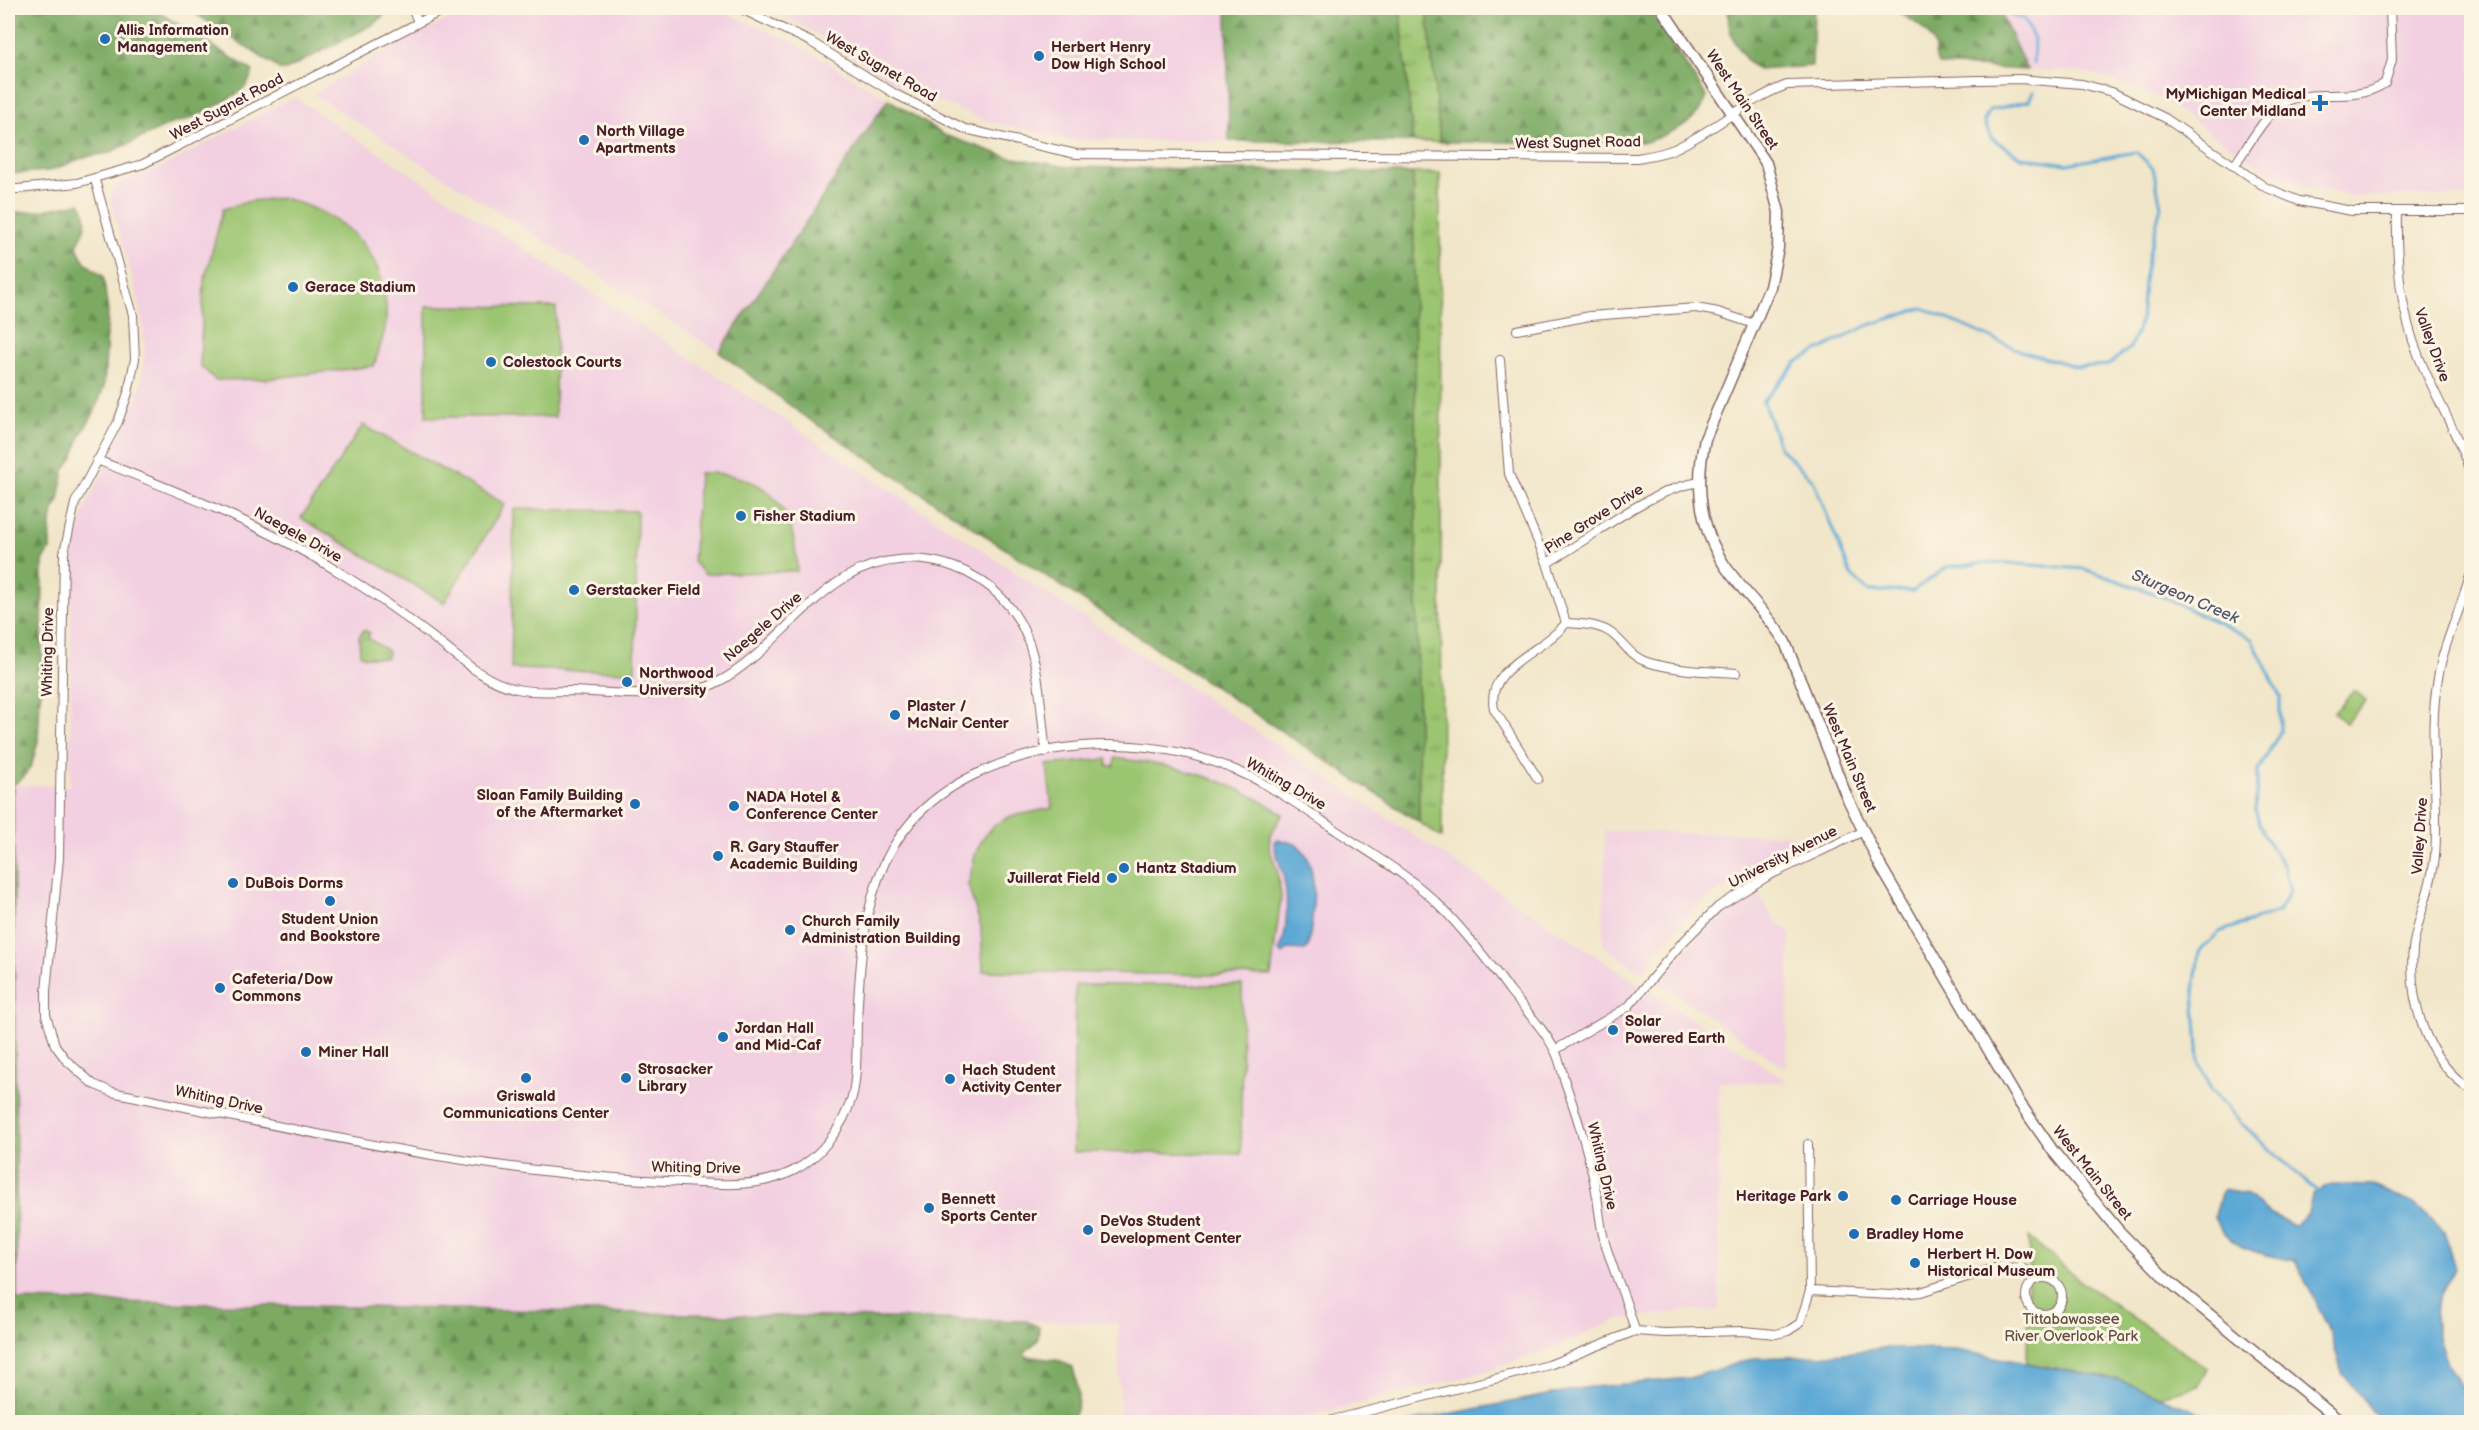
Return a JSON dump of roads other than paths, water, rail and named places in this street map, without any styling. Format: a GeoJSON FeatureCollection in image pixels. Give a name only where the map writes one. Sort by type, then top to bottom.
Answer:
{"type":"FeatureCollection","features":[{"type":"Feature","properties":{"kind":"street"},"geometry":{"type":"LineString","coordinates":[[412,8],[418,22]]}},
{"type":"Feature","properties":{"kind":"street","name":"West Sugnet Road"},"geometry":{"type":"LineString","coordinates":[[8,190],[36,189],[95,180],[168,154],[447,8]]}},
{"type":"Feature","properties":{"kind":"street","name":"West Sugnet Road"},"geometry":{"type":"LineString","coordinates":[[739,8],[811,42],[895,94],[965,129],[1076,154],[1637,158],[1671,150],[1707,131],[1761,94],[1787,85],[2053,80],[2082,84],[2134,101],[2175,124],[2265,187],[2299,201],[2340,210],[2472,211]]}},
{"type":"Feature","properties":{"kind":"street","name":"West Main Street"},"geometry":{"type":"LineString","coordinates":[[1661,8],[1766,163],[1779,212],[1776,268],[1705,439],[1699,482],[1704,522],[1713,547],[1726,568],[1773,623],[1785,642],[1846,795],[1880,865],[2019,1102],[2070,1174],[2118,1230],[2165,1278],[2341,1422]]}},
{"type":"Feature","properties":{"kind":"street"},"geometry":{"type":"LineString","coordinates":[[2234,166],[2266,121],[2284,102],[2295,98],[2367,93],[2385,83],[2392,60],[2390,8]]}},
{"type":"Feature","properties":{"kind":"street","name":"Whiting Drive"},"geometry":{"type":"LineString","coordinates":[[95,180],[133,315],[135,346],[132,376],[124,408],[75,503],[64,554],[59,858],[46,1015],[55,1045],[66,1060],[93,1084],[112,1092],[425,1155],[519,1170],[603,1178],[698,1183],[746,1183],[771,1180],[795,1170],[825,1146],[840,1125],[852,1096],[861,946],[867,910],[878,874],[912,818],[953,787],[998,765],[1046,752],[1104,745],[1164,749],[1226,766],[1288,798],[1391,867],[1440,906],[1481,953],[1555,1050],[1582,1132],[1604,1239],[1635,1331]]}},
{"type":"Feature","properties":{"kind":"street","name":"Valley Drive"},"geometry":{"type":"LineString","coordinates":[[2397,212],[2397,270],[2409,330],[2438,400],[2457,436],[2472,480]]}},
{"type":"Feature","properties":{"kind":"street"},"geometry":{"type":"LineString","coordinates":[[1517,330],[1590,316],[1696,308],[1718,312],[1754,324]]}},
{"type":"Feature","properties":{"kind":"street"},"geometry":{"type":"LineString","coordinates":[[1500,360],[1509,474],[1547,563]]}},
{"type":"Feature","properties":{"kind":"street","name":"Naegele Drive"},"geometry":{"type":"LineString","coordinates":[[97,460],[197,498],[264,530],[338,571],[380,599],[488,679],[519,690],[689,691],[717,682],[740,667],[822,594],[849,575],[879,564],[905,560],[928,560],[957,566],[989,584],[1021,625],[1030,644],[1035,667],[1046,752]]}},
{"type":"Feature","properties":{"kind":"street","name":"Pine Grove Drive"},"geometry":{"type":"LineString","coordinates":[[1566,623],[1547,563],[1578,546],[1653,497],[1670,489],[1699,482]]}},
{"type":"Feature","properties":{"kind":"street","name":"Valley Drive"},"geometry":{"type":"LineString","coordinates":[[2472,569],[2438,677],[2435,699],[2437,815],[2435,859],[2413,948],[2413,978],[2415,1003],[2431,1045],[2444,1065],[2472,1090]]}},
{"type":"Feature","properties":{"kind":"street"},"geometry":{"type":"LineString","coordinates":[[1538,778],[1494,709],[1492,696],[1495,683],[1503,674],[1557,634],[1566,623],[1593,626],[1611,633],[1628,652],[1646,662],[1689,670],[1736,673]]}},
{"type":"Feature","properties":{"kind":"street","name":"University Avenue"},"geometry":{"type":"LineString","coordinates":[[1555,1050],[1629,1007],[1680,945],[1718,907],[1768,876],[1864,831]]}},
{"type":"Feature","properties":{"kind":"street"},"geometry":{"type":"LineString","coordinates":[[1325,1422],[1549,1365],[1635,1331],[1665,1334],[1743,1331],[1776,1334],[1788,1331],[1800,1323],[1810,1291],[1808,1144]]}},
{"type":"Feature","properties":{"kind":"street"},"geometry":{"type":"LineString","coordinates":[[1810,1291],[1891,1295],[1921,1292],[1998,1267],[2022,1268],[2039,1278],[2054,1280],[2060,1287],[2061,1302],[2051,1312],[2035,1311],[2027,1302],[2027,1290],[2039,1278]]}},
{"type":"Feature","properties":{"kind":"water"},"geometry":{"type":"Polygon","coordinates":[[[1277,840],[1293,843],[1304,851],[1309,863],[1314,892],[1308,947],[1305,950],[1288,949],[1283,954],[1279,951],[1286,926],[1286,895],[1274,842],[1277,840]]]}},
{"type":"Feature","properties":{"kind":"water"},"geometry":{"type":"Polygon","coordinates":[[[2327,1185],[2374,1186],[2414,1204],[2444,1231],[2455,1269],[2437,1302],[2436,1329],[2449,1368],[2463,1388],[2471,1394],[2471,1422],[2381,1422],[2342,1373],[2328,1326],[2295,1261],[2259,1253],[2238,1244],[2229,1238],[2214,1218],[2222,1190],[2246,1194],[2268,1212],[2294,1226],[2308,1213],[2312,1196],[2327,1185]]]}},
{"type":"Feature","properties":{"kind":"water"},"geometry":{"type":"Polygon","coordinates":[[[1884,1348],[1956,1350],[2123,1381],[2221,1422],[1408,1422],[1583,1388],[1690,1378],[1754,1358],[1820,1356],[1884,1348]]]}},
{"type":"Feature","properties":{"kind":"waterway","name":"Sturgeon Creek"},"geometry":{"type":"LineString","coordinates":[[1984,8],[2024,19],[2034,39],[2033,63]]}},
{"type":"Feature","properties":{"kind":"waterway","name":"Sturgeon Creek"},"geometry":{"type":"LineString","coordinates":[[2033,92],[2029,101],[1990,110],[1984,121],[1991,138],[2021,157],[2067,164],[2136,152],[2153,168],[2161,206],[2145,270],[2141,320],[2130,348],[2108,365],[2078,367],[2021,351],[1923,308],[1866,326],[1798,361],[1763,401],[1780,448],[1813,480],[1851,575],[1868,591],[1913,591],[1947,567],[1994,562],[2084,569],[2159,595],[2252,639],[2280,696],[2280,732],[2258,771],[2255,810],[2263,834],[2284,866],[2290,891],[2278,912],[2219,932],[2199,952],[2194,991],[2199,1062],[2211,1090],[2252,1134],[2319,1193]]}},
{"type":"Feature","properties":{"kind":"place","name":"Allis Information Management"},"geometry":{"type":"Point","coordinates":[105,39]}},
{"type":"Feature","properties":{"kind":"place","name":"Herbert Henry Dow High School"},"geometry":{"type":"Point","coordinates":[1039,56]}},
{"type":"Feature","properties":{"kind":"place","name":"MyMichigan Medical Center Midland"},"geometry":{"type":"Point","coordinates":[2320,103]}},
{"type":"Feature","properties":{"kind":"place","name":"North Village Apartments"},"geometry":{"type":"Point","coordinates":[584,140]}},
{"type":"Feature","properties":{"kind":"place","name":"Gerace Stadium"},"geometry":{"type":"Point","coordinates":[293,287]}},
{"type":"Feature","properties":{"kind":"place","name":"Colestock Courts"},"geometry":{"type":"Point","coordinates":[491,362]}},
{"type":"Feature","properties":{"kind":"place","name":"Fisher Stadium"},"geometry":{"type":"Point","coordinates":[741,516]}},
{"type":"Feature","properties":{"kind":"place","name":"Gerstacker Field"},"geometry":{"type":"Point","coordinates":[574,590]}},
{"type":"Feature","properties":{"kind":"place","name":"Northwood University"},"geometry":{"type":"Point","coordinates":[627,682]}},
{"type":"Feature","properties":{"kind":"place","name":"Plaster / McNair Center"},"geometry":{"type":"Point","coordinates":[895,715]}},
{"type":"Feature","properties":{"kind":"place","name":"Sloan Family Building of the Aftermarket"},"geometry":{"type":"Point","coordinates":[635,804]}},
{"type":"Feature","properties":{"kind":"place","name":"NADA Hotel & Conference Center"},"geometry":{"type":"Point","coordinates":[734,806]}},
{"type":"Feature","properties":{"kind":"place","name":"R. Gary Stauffer Academic Building"},"geometry":{"type":"Point","coordinates":[718,856]}},
{"type":"Feature","properties":{"kind":"place","name":"Hantz Stadium"},"geometry":{"type":"Point","coordinates":[1124,868]}},
{"type":"Feature","properties":{"kind":"place","name":"Juillerat Field"},"geometry":{"type":"Point","coordinates":[1112,878]}},
{"type":"Feature","properties":{"kind":"place","name":"DuBois Dorms"},"geometry":{"type":"Point","coordinates":[233,883]}},
{"type":"Feature","properties":{"kind":"place","name":"Student Union and Bookstore"},"geometry":{"type":"Point","coordinates":[330,901]}},
{"type":"Feature","properties":{"kind":"place","name":"Church Family Administration Building"},"geometry":{"type":"Point","coordinates":[790,930]}},
{"type":"Feature","properties":{"kind":"place","name":"Cafeteria/Dow Commons"},"geometry":{"type":"Point","coordinates":[220,988]}},
{"type":"Feature","properties":{"kind":"place","name":"Solar Powered Earth"},"geometry":{"type":"Point","coordinates":[1613,1030]}},
{"type":"Feature","properties":{"kind":"place","name":"Jordan Hall and Mid-Caf"},"geometry":{"type":"Point","coordinates":[723,1037]}},
{"type":"Feature","properties":{"kind":"place","name":"Miner Hall"},"geometry":{"type":"Point","coordinates":[306,1052]}},
{"type":"Feature","properties":{"kind":"place","name":"Griswald Communications Center"},"geometry":{"type":"Point","coordinates":[526,1078]}},
{"type":"Feature","properties":{"kind":"place","name":"Strosacker Library"},"geometry":{"type":"Point","coordinates":[626,1078]}},
{"type":"Feature","properties":{"kind":"place","name":"Hach Student Activity Center"},"geometry":{"type":"Point","coordinates":[950,1079]}},
{"type":"Feature","properties":{"kind":"place","name":"Heritage Park"},"geometry":{"type":"Point","coordinates":[1843,1196]}},
{"type":"Feature","properties":{"kind":"place","name":"Carriage House"},"geometry":{"type":"Point","coordinates":[1896,1200]}},
{"type":"Feature","properties":{"kind":"place","name":"Bennett Sports Center"},"geometry":{"type":"Point","coordinates":[929,1208]}},
{"type":"Feature","properties":{"kind":"place","name":"DeVos Student Development Center"},"geometry":{"type":"Point","coordinates":[1088,1230]}},
{"type":"Feature","properties":{"kind":"place","name":"Bradley Home"},"geometry":{"type":"Point","coordinates":[1854,1234]}},
{"type":"Feature","properties":{"kind":"place","name":"Herbert H. Dow Historical Museum"},"geometry":{"type":"Point","coordinates":[1915,1263]}},
{"type":"Feature","properties":{"kind":"park label","name":"Tittabawassee River Overlook Park"},"geometry":{"type":"Point","coordinates":[2071,1328]}}]}
